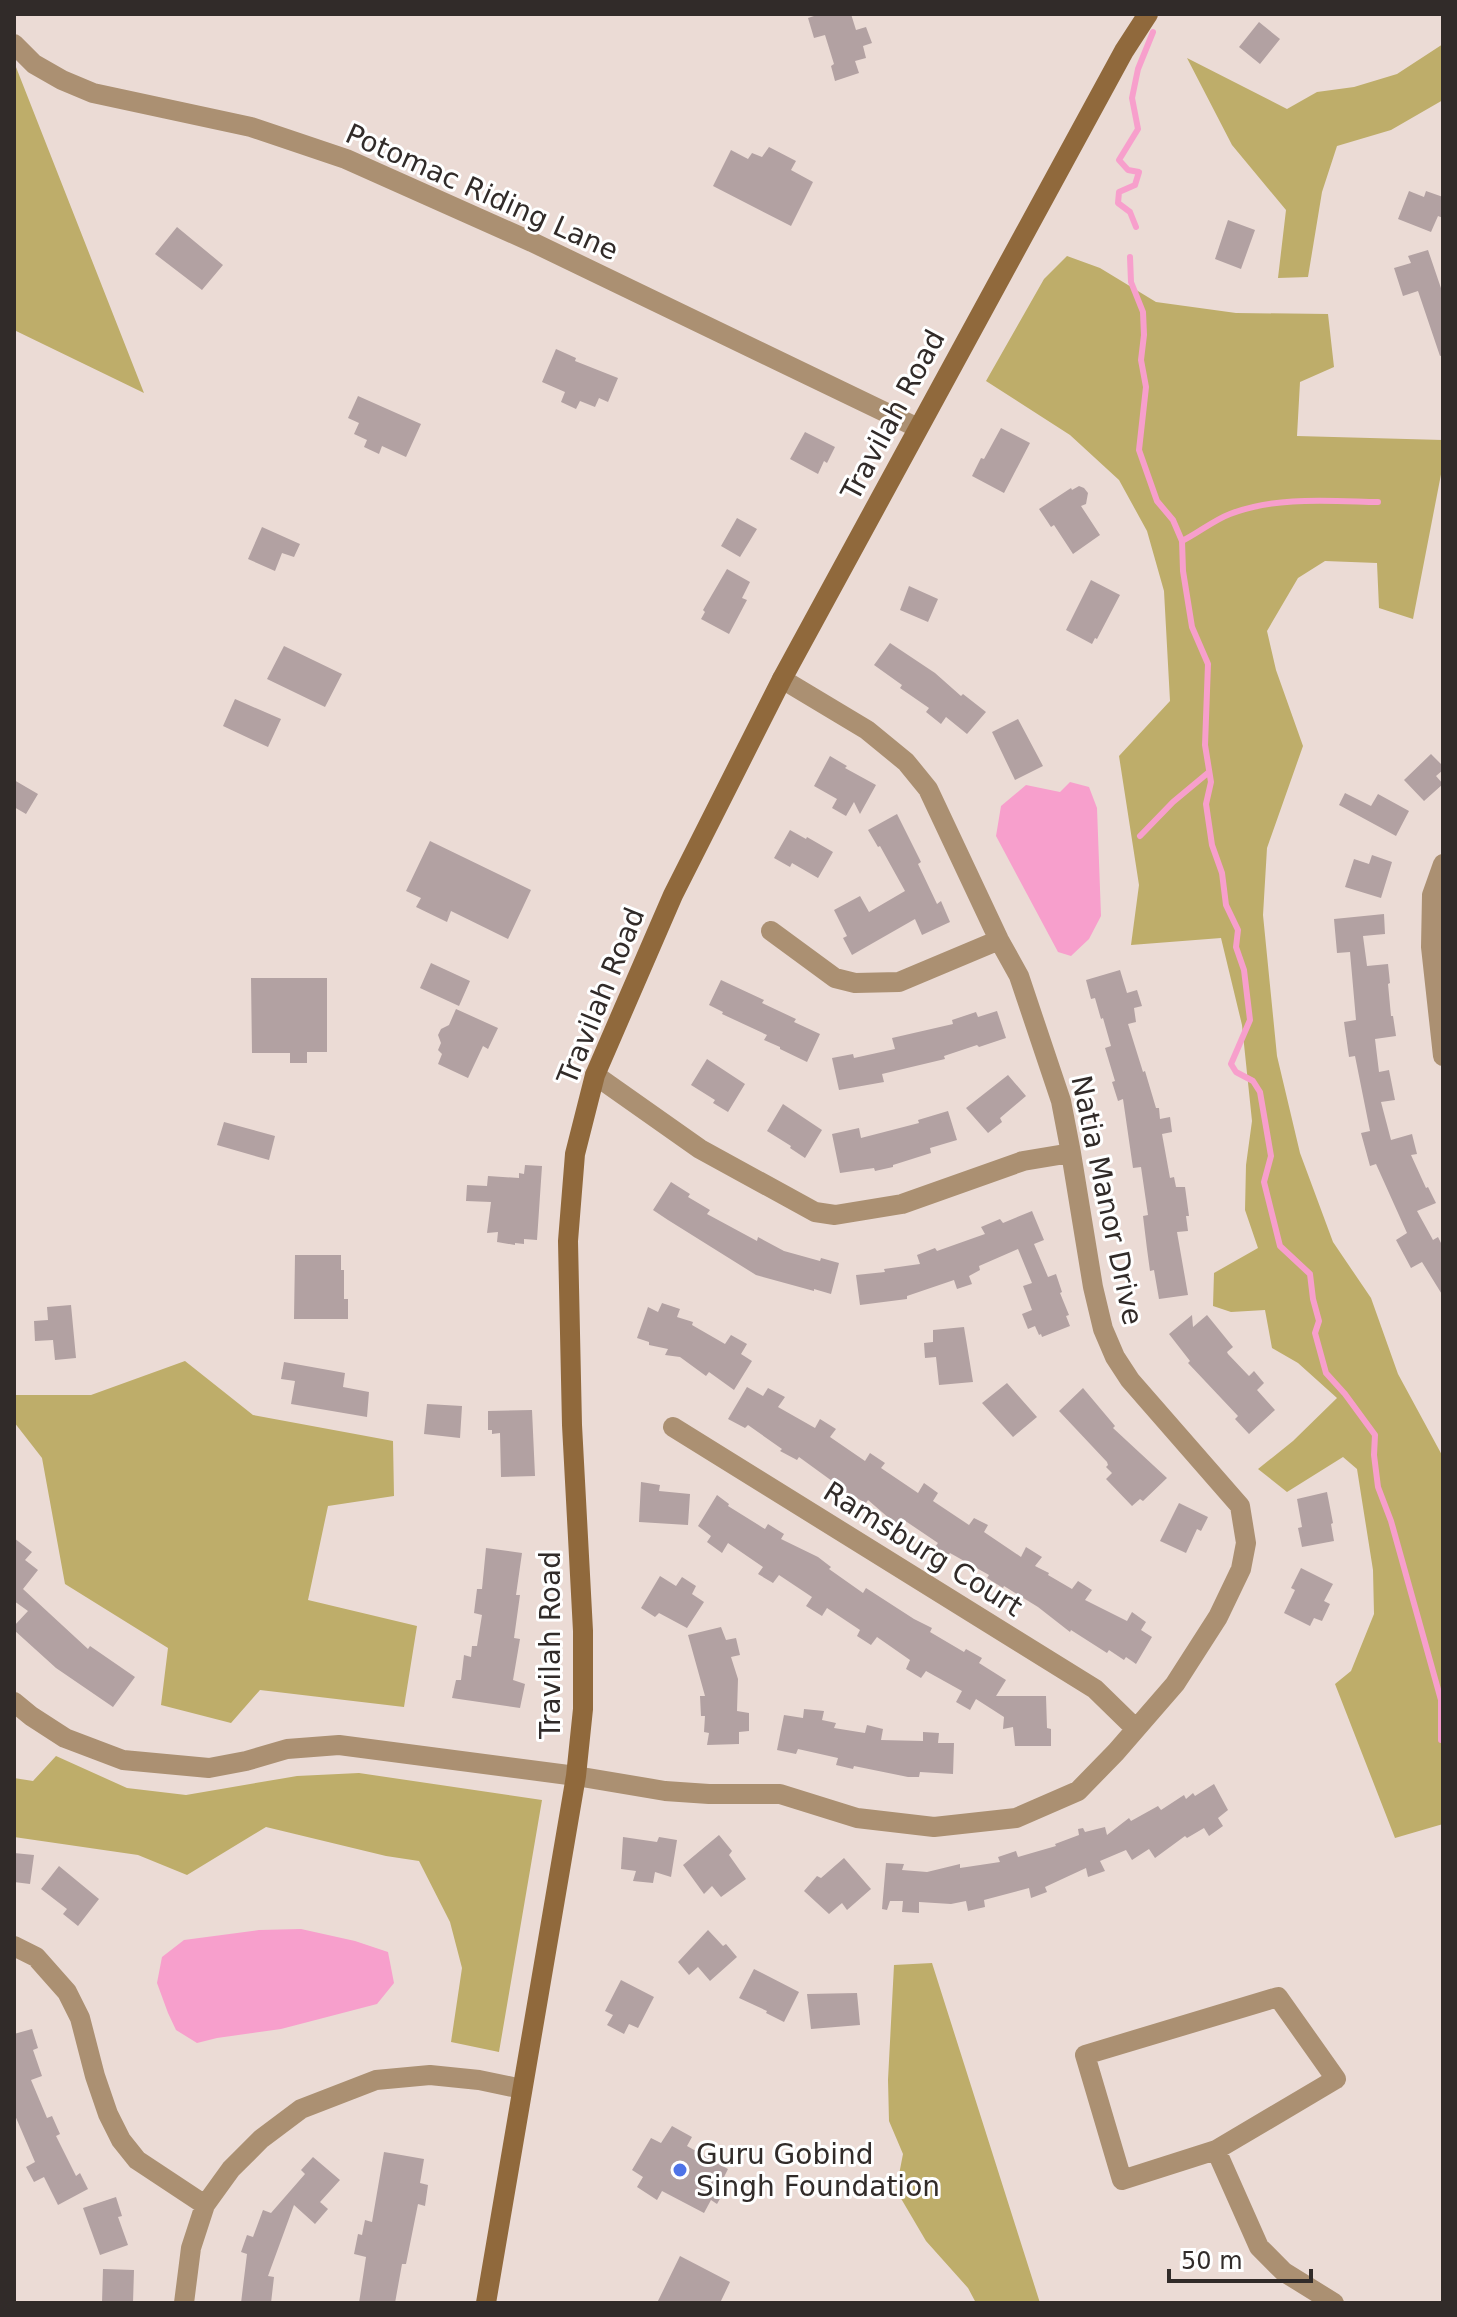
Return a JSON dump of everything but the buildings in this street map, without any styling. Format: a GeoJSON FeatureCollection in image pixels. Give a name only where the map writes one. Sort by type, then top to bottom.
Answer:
{"type":"FeatureCollection","features":[{"type":"Feature","properties":{"kind":"main road","name":"Travilah Road"},"geometry":{"type":"LineString","coordinates":[[486,2303],[576,1776],[583,1709],[583,1631],[572,1425],[568,1241],[575,1154],[595,1075],[673,895],[782,679],[1124,51],[1148,14]]}},
{"type":"Feature","properties":{"kind":"street","name":"Potomac Riding Lane"},"geometry":{"type":"LineString","coordinates":[[14,44],[34,64],[93,93],[251,127],[346,159],[532,242],[918,428]]}},
{"type":"Feature","properties":{"kind":"street","name":"Natia Manor Drive"},"geometry":{"type":"LineString","coordinates":[[14,1702],[65,1738],[123,1760],[209,1768],[287,1749],[339,1745],[576,1776],[665,1791],[780,1794],[857,1818],[934,1827],[1016,1818],[1078,1791],[1175,1684],[1218,1617],[1241,1569],[1246,1543],[1240,1506],[1130,1380],[1115,1357],[1103,1329],[1093,1287],[1061,1101],[1019,976],[928,789],[906,762],[867,730],[782,679]]}},
{"type":"Feature","properties":{"kind":"street"},"geometry":{"type":"LineString","coordinates":[[1443,864],[1432,895],[1431,947],[1443,1056]]}},
{"type":"Feature","properties":{"kind":"street"},"geometry":{"type":"LineString","coordinates":[[771,931],[835,978],[855,983],[899,982],[999,940]]}},
{"type":"Feature","properties":{"kind":"street"},"geometry":{"type":"LineString","coordinates":[[595,1075],[700,1149],[815,1212],[835,1215],[902,1204],[1023,1161],[1071,1153]]}},
{"type":"Feature","properties":{"kind":"street","name":"Ramsburg Court"},"geometry":{"type":"LineString","coordinates":[[673,1427],[1095,1689],[1136,1729]]}},
{"type":"Feature","properties":{"kind":"street"},"geometry":{"type":"LineString","coordinates":[[14,1946],[36,1957],[67,1992],[80,2018],[108,2114],[121,2140],[137,2160],[205,2205]]}},
{"type":"Feature","properties":{"kind":"street"},"geometry":{"type":"LineString","coordinates":[[1278,1997],[1336,2079],[1216,2150],[1122,2180],[1085,2055],[1278,1997]]}},
{"type":"Feature","properties":{"kind":"street"},"geometry":{"type":"LineString","coordinates":[[184,2303],[191,2248],[205,2205],[231,2169],[261,2139],[301,2109],[376,2080],[430,2075],[479,2080],[522,2089]]}},
{"type":"Feature","properties":{"kind":"street"},"geometry":{"type":"LineString","coordinates":[[1216,2150],[1259,2247],[1284,2272],[1334,2303]]}},
{"type":"Feature","properties":{"kind":"shaded area"},"geometry":{"type":"Polygon","coordinates":[[[1443,44],[1443,100],[1391,130],[1337,146],[1322,192],[1308,277],[1278,278],[1286,210],[1232,145],[1187,58],[1287,109],[1317,92],[1354,87],[1397,74],[1443,44]]]}},
{"type":"Feature","properties":{"kind":"shaded area"},"geometry":{"type":"Polygon","coordinates":[[[14,62],[144,393],[14,330],[14,62]]]}},
{"type":"Feature","properties":{"kind":"shaded area"},"geometry":{"type":"Polygon","coordinates":[[[1067,256],[1100,268],[1156,302],[1236,313],[1328,314],[1334,367],[1300,382],[1297,436],[1443,440],[1443,464],[1413,619],[1379,608],[1377,563],[1325,561],[1298,578],[1267,631],[1276,670],[1303,746],[1267,848],[1263,915],[1277,1056],[1300,1153],[1333,1242],[1371,1298],[1398,1374],[1443,1457],[1443,1824],[1395,1838],[1335,1684],[1351,1671],[1374,1614],[1373,1570],[1357,1469],[1343,1457],[1287,1492],[1258,1469],[1293,1441],[1337,1398],[1298,1363],[1272,1348],[1265,1310],[1231,1312],[1213,1306],[1214,1273],[1258,1248],[1245,1210],[1246,1165],[1252,1121],[1242,1025],[1221,938],[1131,945],[1139,885],[1119,756],[1170,701],[1164,591],[1147,531],[1119,480],[1070,435],[986,381],[1044,279],[1067,256]]]}},
{"type":"Feature","properties":{"kind":"shaded area"},"geometry":{"type":"Polygon","coordinates":[[[1070,782],[1089,787],[1097,808],[1101,916],[1089,939],[1071,956],[1058,952],[996,836],[1001,806],[1026,785],[1060,792],[1070,782]]]}},
{"type":"Feature","properties":{"kind":"shaded area"},"geometry":{"type":"Polygon","coordinates":[[[185,1361],[253,1415],[393,1441],[394,1496],[328,1506],[308,1600],[417,1626],[404,1707],[260,1690],[231,1723],[161,1705],[168,1648],[65,1584],[42,1458],[14,1422],[14,1395],[91,1395],[185,1361]]]}},
{"type":"Feature","properties":{"kind":"shaded area"},"geometry":{"type":"Polygon","coordinates":[[[56,1756],[127,1788],[186,1795],[297,1776],[359,1773],[542,1800],[499,2052],[451,2042],[462,1968],[450,1922],[419,1861],[266,1827],[187,1875],[138,1855],[14,1837],[14,1778],[33,1781],[56,1756]]]}},
{"type":"Feature","properties":{"kind":"shaded area"},"geometry":{"type":"Polygon","coordinates":[[[301,1929],[388,1952],[394,1983],[377,2004],[281,2029],[197,2043],[176,2030],[157,1983],[162,1957],[184,1940],[259,1930],[301,1929]]]}},
{"type":"Feature","properties":{"kind":"shaded area"},"geometry":{"type":"Polygon","coordinates":[[[932,1963],[1040,2303],[976,2303],[968,2288],[926,2241],[896,2190],[903,2154],[889,2121],[894,1965],[932,1963]]]}},
{"type":"Feature","properties":{"kind":"waterway"},"geometry":{"type":"LineString","coordinates":[[1136,227],[1130,212],[1118,203],[1119,192],[1135,185],[1139,172],[1128,170],[1119,160],[1138,129],[1132,98],[1138,69],[1153,32]]}},
{"type":"Feature","properties":{"kind":"waterway"},"geometry":{"type":"LineString","coordinates":[[1130,257],[1131,282],[1143,312],[1141,360],[1146,387],[1139,450],[1157,501],[1173,520],[1182,541],[1183,571],[1192,627],[1208,664],[1205,745],[1211,782],[1206,804],[1226,905],[1238,930],[1236,947],[1244,970],[1250,1020],[1231,1064],[1236,1072],[1253,1081],[1260,1092],[1271,1156],[1264,1182],[1280,1246],[1310,1274],[1319,1321],[1315,1333],[1326,1373],[1375,1435],[1378,1487],[1391,1521],[1441,1700],[1441,1740]]}},
{"type":"Feature","properties":{"kind":"waterway"},"geometry":{"type":"LineString","coordinates":[[1182,541],[1224,517],[1266,504],[1378,502]]}},
{"type":"Feature","properties":{"kind":"waterway"},"geometry":{"type":"LineString","coordinates":[[1140,836],[1173,802],[1209,772]]}},
{"type":"Feature","properties":{"kind":"place","name":"Guru Gobind Singh Foundation"},"geometry":{"type":"Point","coordinates":[680,2170]}}]}
